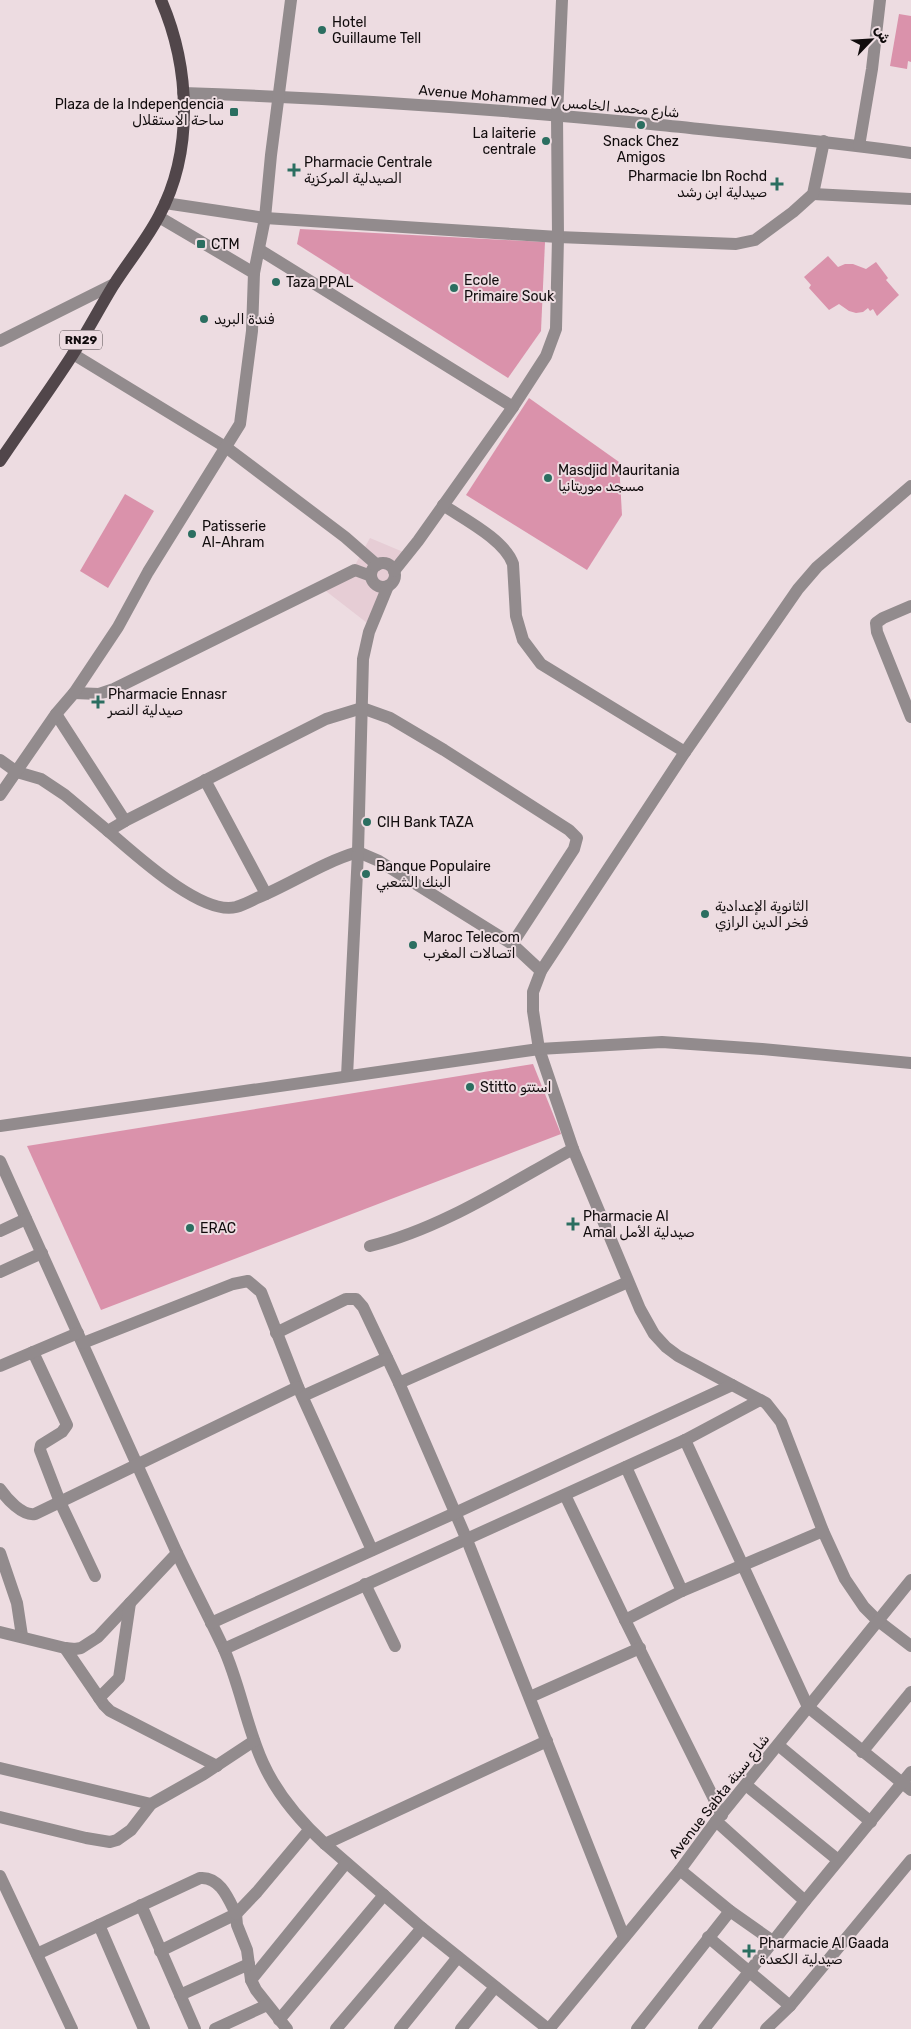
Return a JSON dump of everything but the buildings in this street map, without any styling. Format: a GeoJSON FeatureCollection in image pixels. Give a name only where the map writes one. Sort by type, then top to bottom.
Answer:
{"type":"FeatureCollection","features":[{"type":"Feature","properties":{"kind":"main road","name":"RN29"},"geometry":{"type":"LineString","coordinates":[[0,460],[73,354],[114,284],[159,217],[165,203],[181,149],[184,121],[181,68],[177,43],[161,0]]}},
{"type":"Feature","properties":{"kind":"street"},"geometry":{"type":"LineString","coordinates":[[0,795],[18,772],[56,714],[74,692],[118,626],[148,572],[240,424],[246,394],[252,331],[254,273],[265,218],[278,96],[291,0]]}},
{"type":"Feature","properties":{"kind":"street"},"geometry":{"type":"LineString","coordinates":[[347,1076],[358,852],[363,659],[369,632],[388,586],[394,581],[394,571],[444,506],[514,407],[546,356],[556,329],[558,237],[557,115],[562,0]]}},
{"type":"Feature","properties":{"kind":"street"},"geometry":{"type":"LineString","coordinates":[[858,146],[872,69],[880,0]]}},
{"type":"Feature","properties":{"kind":"street","name":"Avenue Mohammed V شارع محمد الخامس"},"geometry":{"type":"LineString","coordinates":[[183,93],[278,96],[557,115],[824,141],[911,153]]}},
{"type":"Feature","properties":{"kind":"street"},"geometry":{"type":"LineString","coordinates":[[165,203],[265,218],[558,237],[736,244],[755,240],[793,212],[813,194],[824,141]]}},
{"type":"Feature","properties":{"kind":"street"},"geometry":{"type":"LineString","coordinates":[[813,194],[911,199]]}},
{"type":"Feature","properties":{"kind":"street"},"geometry":{"type":"LineString","coordinates":[[159,217],[254,273]]}},
{"type":"Feature","properties":{"kind":"street"},"geometry":{"type":"LineString","coordinates":[[260,250],[514,407]]}},
{"type":"Feature","properties":{"kind":"street"},"geometry":{"type":"LineString","coordinates":[[0,341],[114,284]]}},
{"type":"Feature","properties":{"kind":"street"},"geometry":{"type":"LineString","coordinates":[[73,354],[226,448],[345,537],[377,564]]}},
{"type":"Feature","properties":{"kind":"street"},"geometry":{"type":"LineString","coordinates":[[910,491],[817,567],[798,588],[685,752],[541,971],[533,992],[532,1011],[539,1049],[573,1149],[647,1323],[666,1347],[678,1356],[772,1408],[781,1422],[823,1531],[854,1594],[877,1620],[911,1646]]}},
{"type":"Feature","properties":{"kind":"street"},"geometry":{"type":"LineString","coordinates":[[444,506],[491,538],[505,549],[510,557],[516,616],[523,640],[541,664],[685,752]]}},
{"type":"Feature","properties":{"kind":"street"},"geometry":{"type":"LineString","coordinates":[[388,586],[378,586],[373,582],[372,570],[377,564],[385,563],[394,571]]}},
{"type":"Feature","properties":{"kind":"street"},"geometry":{"type":"LineString","coordinates":[[74,692],[99,694],[114,689],[355,570],[371,576]]}},
{"type":"Feature","properties":{"kind":"street"},"geometry":{"type":"LineString","coordinates":[[911,606],[876,623],[877,632],[911,717]]}},
{"type":"Feature","properties":{"kind":"street"},"geometry":{"type":"LineString","coordinates":[[108,831],[326,719],[362,708],[390,718],[444,750],[569,830],[577,838],[574,849],[512,944]]}},
{"type":"Feature","properties":{"kind":"street"},"geometry":{"type":"LineString","coordinates":[[56,714],[125,821]]}},
{"type":"Feature","properties":{"kind":"street"},"geometry":{"type":"LineString","coordinates":[[0,760],[18,772],[41,779],[65,795],[156,871],[200,900],[215,905],[235,907],[266,894],[339,857],[358,852],[379,861],[512,944],[541,971]]}},
{"type":"Feature","properties":{"kind":"street"},"geometry":{"type":"LineString","coordinates":[[205,780],[266,894]]}},
{"type":"Feature","properties":{"kind":"street"},"geometry":{"type":"LineString","coordinates":[[0,1126],[539,1049],[662,1042],[911,1063]]}},
{"type":"Feature","properties":{"kind":"street"},"geometry":{"type":"LineString","coordinates":[[370,1246],[395,1240],[440,1221],[573,1149]]}},
{"type":"Feature","properties":{"kind":"street"},"geometry":{"type":"LineString","coordinates":[[0,1161],[177,1553],[224,1648],[242,1698],[254,1741],[272,1781],[286,1802],[310,1830],[346,1863],[422,1928],[549,2029]]}},
{"type":"Feature","properties":{"kind":"street"},"geometry":{"type":"LineString","coordinates":[[0,1231],[26,1219]]}},
{"type":"Feature","properties":{"kind":"street"},"geometry":{"type":"LineString","coordinates":[[0,1272],[42,1253]]}},
{"type":"Feature","properties":{"kind":"street"},"geometry":{"type":"LineString","coordinates":[[0,1366],[33,1352],[80,1338],[233,1284],[248,1281],[261,1292],[276,1333],[372,1550]]}},
{"type":"Feature","properties":{"kind":"street"},"geometry":{"type":"LineString","coordinates":[[399,1382],[628,1282]]}},
{"type":"Feature","properties":{"kind":"street"},"geometry":{"type":"LineString","coordinates":[[276,1333],[346,1299],[356,1299],[364,1307],[399,1382],[467,1540],[624,1937]]}},
{"type":"Feature","properties":{"kind":"street"},"geometry":{"type":"LineString","coordinates":[[33,1352],[67,1425],[62,1432],[40,1447],[60,1502],[95,1576]]}},
{"type":"Feature","properties":{"kind":"street"},"geometry":{"type":"LineString","coordinates":[[0,1489],[12,1503],[29,1515],[35,1514],[138,1464],[301,1391],[387,1358]]}},
{"type":"Feature","properties":{"kind":"street"},"geometry":{"type":"LineString","coordinates":[[211,1622],[455,1513],[732,1385]]}},
{"type":"Feature","properties":{"kind":"street"},"geometry":{"type":"LineString","coordinates":[[224,1648],[685,1440],[760,1400]]}},
{"type":"Feature","properties":{"kind":"street"},"geometry":{"type":"LineString","coordinates":[[685,1440],[808,1707],[906,1787]]}},
{"type":"Feature","properties":{"kind":"street"},"geometry":{"type":"LineString","coordinates":[[626,1467],[682,1592]]}},
{"type":"Feature","properties":{"kind":"street"},"geometry":{"type":"LineString","coordinates":[[565,1495],[640,1648],[719,1818],[804,1901]]}},
{"type":"Feature","properties":{"kind":"street"},"geometry":{"type":"LineString","coordinates":[[625,1620],[682,1592],[823,1531]]}},
{"type":"Feature","properties":{"kind":"street"},"geometry":{"type":"LineString","coordinates":[[0,1553],[17,1603],[22,1636]]}},
{"type":"Feature","properties":{"kind":"street"},"geometry":{"type":"LineString","coordinates":[[0,1632],[65,1648],[81,1648],[98,1637],[177,1553]]}},
{"type":"Feature","properties":{"kind":"street","name":"Avenue Sabta شارع سبتة"},"geometry":{"type":"LineString","coordinates":[[549,2029],[680,1870],[746,1784],[911,1580]]}},
{"type":"Feature","properties":{"kind":"street"},"geometry":{"type":"LineString","coordinates":[[365,1584],[395,1646]]}},
{"type":"Feature","properties":{"kind":"street"},"geometry":{"type":"LineString","coordinates":[[99,1698],[120,1678],[130,1603]]}},
{"type":"Feature","properties":{"kind":"street"},"geometry":{"type":"LineString","coordinates":[[65,1648],[110,1711],[217,1766]]}},
{"type":"Feature","properties":{"kind":"street"},"geometry":{"type":"LineString","coordinates":[[530,1697],[640,1648]]}},
{"type":"Feature","properties":{"kind":"street"},"geometry":{"type":"LineString","coordinates":[[862,1752],[911,1692]]}},
{"type":"Feature","properties":{"kind":"street"},"geometry":{"type":"LineString","coordinates":[[0,1817],[110,1842],[122,1838],[131,1830],[151,1804],[217,1766],[254,1741]]}},
{"type":"Feature","properties":{"kind":"street"},"geometry":{"type":"LineString","coordinates":[[325,1844],[547,1741]]}},
{"type":"Feature","properties":{"kind":"street"},"geometry":{"type":"LineString","coordinates":[[778,1745],[870,1822]]}},
{"type":"Feature","properties":{"kind":"street"},"geometry":{"type":"LineString","coordinates":[[0,1768],[151,1804]]}},
{"type":"Feature","properties":{"kind":"street"},"geometry":{"type":"LineString","coordinates":[[704,2029],[838,1860],[870,1822],[906,1787],[911,1772]]}},
{"type":"Feature","properties":{"kind":"street"},"geometry":{"type":"LineString","coordinates":[[746,1784],[838,1860]]}},
{"type":"Feature","properties":{"kind":"street"},"geometry":{"type":"LineString","coordinates":[[160,1951],[236,1914],[310,1830]]}},
{"type":"Feature","properties":{"kind":"street"},"geometry":{"type":"LineString","coordinates":[[766,2029],[790,2006],[911,1860]]}},
{"type":"Feature","properties":{"kind":"street"},"geometry":{"type":"LineString","coordinates":[[251,1980],[346,1863]]}},
{"type":"Feature","properties":{"kind":"street"},"geometry":{"type":"LineString","coordinates":[[680,1870],[730,1911],[774,1942]]}},
{"type":"Feature","properties":{"kind":"street"},"geometry":{"type":"LineString","coordinates":[[0,1876],[37,1954],[68,2028]]}},
{"type":"Feature","properties":{"kind":"street"},"geometry":{"type":"LineString","coordinates":[[37,1954],[192,1881],[204,1878],[216,1883],[222,1889],[236,1914],[249,1964],[251,1980],[256,1990],[283,2024],[384,1896]]}},
{"type":"Feature","properties":{"kind":"street"},"geometry":{"type":"LineString","coordinates":[[140,1905],[195,2029]]}},
{"type":"Feature","properties":{"kind":"street"},"geometry":{"type":"LineString","coordinates":[[637,2029],[730,1911]]}},
{"type":"Feature","properties":{"kind":"street"},"geometry":{"type":"LineString","coordinates":[[99,1925],[144,2029]]}},
{"type":"Feature","properties":{"kind":"street"},"geometry":{"type":"LineString","coordinates":[[336,2029],[422,1928]]}},
{"type":"Feature","properties":{"kind":"street"},"geometry":{"type":"LineString","coordinates":[[708,1937],[750,1970],[790,2006]]}},
{"type":"Feature","properties":{"kind":"street"},"geometry":{"type":"LineString","coordinates":[[400,2029],[458,1957]]}},
{"type":"Feature","properties":{"kind":"street"},"geometry":{"type":"LineString","coordinates":[[180,1996],[249,1964]]}},
{"type":"Feature","properties":{"kind":"street"},"geometry":{"type":"LineString","coordinates":[[461,2029],[495,1987]]}},
{"type":"Feature","properties":{"kind":"street"},"geometry":{"type":"LineString","coordinates":[[215,2029],[267,2005]]}},
{"type":"Feature","properties":{"kind":"shaded area"},"geometry":{"type":"Polygon","coordinates":[[[370,538],[408,554],[371,626],[322,588],[349,576],[370,538]]]}},
{"type":"Feature","properties":{"kind":"place","name":"Hotel Guillaume Tell"},"geometry":{"type":"Point","coordinates":[322,30]}},
{"type":"Feature","properties":{"kind":"place","name":"Plaza de la Independencia ساحة الاستقلال"},"geometry":{"type":"Point","coordinates":[234,112]}},
{"type":"Feature","properties":{"kind":"place","name":"Snack Chez Amigos"},"geometry":{"type":"Point","coordinates":[641,125]}},
{"type":"Feature","properties":{"kind":"place","name":"La laiterie centrale"},"geometry":{"type":"Point","coordinates":[546,141]}},
{"type":"Feature","properties":{"kind":"place","name":"Pharmacie Centrale الصيدلية المركزية"},"geometry":{"type":"Point","coordinates":[294,170]}},
{"type":"Feature","properties":{"kind":"place","name":"Pharmacie Ibn Rochd صيدلية ابن رشد"},"geometry":{"type":"Point","coordinates":[777,184]}},
{"type":"Feature","properties":{"kind":"place","name":"CTM"},"geometry":{"type":"Point","coordinates":[201,244]}},
{"type":"Feature","properties":{"kind":"place","name":"Taza PPAL"},"geometry":{"type":"Point","coordinates":[276,282]}},
{"type":"Feature","properties":{"kind":"place","name":"Ecole Primaire Souk"},"geometry":{"type":"Point","coordinates":[454,288]}},
{"type":"Feature","properties":{"kind":"place","name":"فندة البريد"},"geometry":{"type":"Point","coordinates":[204,319]}},
{"type":"Feature","properties":{"kind":"place","name":"Masdjid Mauritania مسجد موريتانيا"},"geometry":{"type":"Point","coordinates":[548,478]}},
{"type":"Feature","properties":{"kind":"place","name":"Patisserie Al-Ahram"},"geometry":{"type":"Point","coordinates":[192,534]}},
{"type":"Feature","properties":{"kind":"place","name":"Pharmacie Ennasr صيدلية النصر"},"geometry":{"type":"Point","coordinates":[98,702]}},
{"type":"Feature","properties":{"kind":"place","name":"CIH Bank TAZA"},"geometry":{"type":"Point","coordinates":[367,822]}},
{"type":"Feature","properties":{"kind":"place","name":"Banque Populaire البنك الشعبي"},"geometry":{"type":"Point","coordinates":[366,874]}},
{"type":"Feature","properties":{"kind":"place","name":"الثانوية الإعدادية فخر الدين الرازي"},"geometry":{"type":"Point","coordinates":[705,914]}},
{"type":"Feature","properties":{"kind":"place","name":"Maroc Telecom اتصالات المغرب"},"geometry":{"type":"Point","coordinates":[413,945]}},
{"type":"Feature","properties":{"kind":"place","name":"Stitto استتو"},"geometry":{"type":"Point","coordinates":[470,1087]}},
{"type":"Feature","properties":{"kind":"place","name":"Pharmacie Al Amal صيدلية الأمل"},"geometry":{"type":"Point","coordinates":[573,1224]}},
{"type":"Feature","properties":{"kind":"place","name":"ERAC"},"geometry":{"type":"Point","coordinates":[190,1228]}},
{"type":"Feature","properties":{"kind":"place","name":"Pharmacie Al Gaada صيدلية الكعدة"},"geometry":{"type":"Point","coordinates":[749,1951]}}]}
